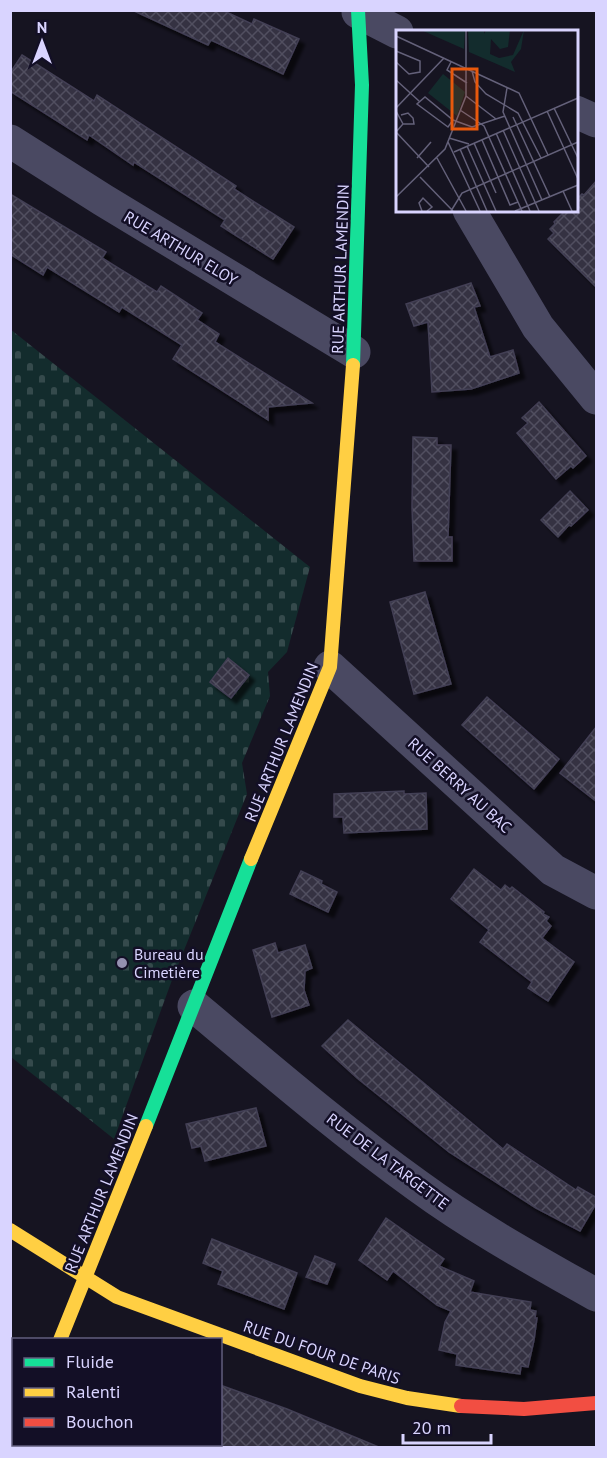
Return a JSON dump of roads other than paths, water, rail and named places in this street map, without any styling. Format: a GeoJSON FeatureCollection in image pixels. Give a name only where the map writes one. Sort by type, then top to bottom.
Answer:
{"type":"FeatureCollection","features":[{"type":"Feature","properties":{"kind":"street"},"geometry":{"type":"LineString","coordinates":[[358,11],[396,31]]}},
{"type":"Feature","properties":{"kind":"street","name":"RUE ARTHUR LAMENDIN"},"geometry":{"type":"LineString","coordinates":[[61,1338],[194,1006],[210,960],[330,667],[354,352],[362,85],[358,11]]}},
{"type":"Feature","properties":{"kind":"street"},"geometry":{"type":"LineString","coordinates":[[577,112],[597,121]]}},
{"type":"Feature","properties":{"kind":"street","name":"RUE ARTHUR ELOY"},"geometry":{"type":"LineString","coordinates":[[10,141],[354,352]]}},
{"type":"Feature","properties":{"kind":"street"},"geometry":{"type":"LineString","coordinates":[[470,212],[538,327],[597,398]]}},
{"type":"Feature","properties":{"kind":"street","name":"RUE BERRY AU BAC"},"geometry":{"type":"LineString","coordinates":[[330,667],[554,870],[597,893]]}},
{"type":"Feature","properties":{"kind":"street","name":"RUE DE LA TARGETTE"},"geometry":{"type":"LineString","coordinates":[[194,1006],[342,1128],[418,1187],[520,1252],[597,1295]]}},
{"type":"Feature","properties":{"kind":"street","name":"RUE DU FOUR DE PARIS"},"geometry":{"type":"LineString","coordinates":[[12,1239],[29,1242],[83,1279],[117,1297],[360,1386],[407,1398],[471,1408],[524,1409],[597,1403]]}},
{"type":"Feature","properties":{"kind":"place","name":"Bureau du Cimetière"},"geometry":{"type":"Point","coordinates":[122,963]}}]}
